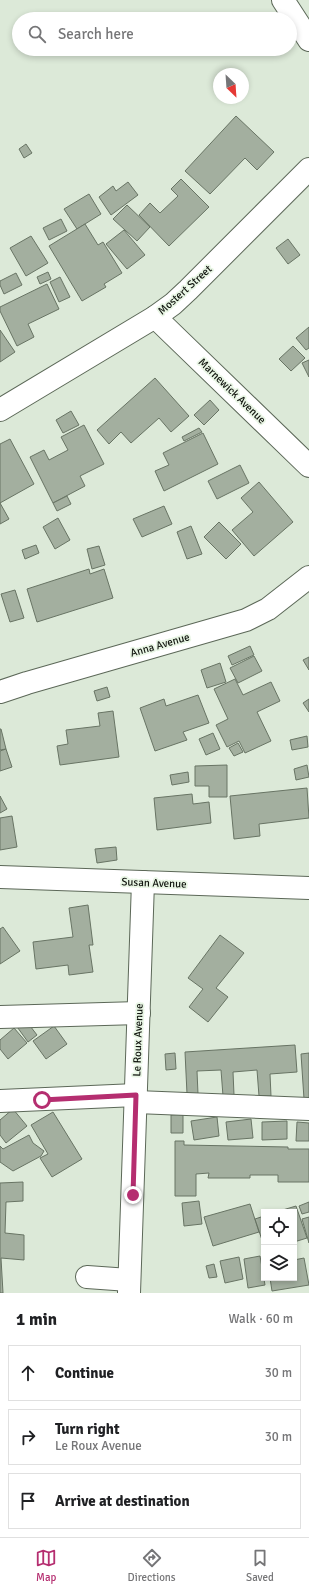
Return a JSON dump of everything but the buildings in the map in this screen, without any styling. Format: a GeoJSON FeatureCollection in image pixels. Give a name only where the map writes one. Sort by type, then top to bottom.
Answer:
{"type":"FeatureCollection","features":[{"type":"Feature","properties":{"kind":"street"},"geometry":{"type":"LineString","coordinates":[[283,0],[291,12]]}},
{"type":"Feature","properties":{"kind":"street"},"geometry":{"type":"LineString","coordinates":[[297,22],[309,40]]}},
{"type":"Feature","properties":{"kind":"street","name":"Mostert Street"},"geometry":{"type":"LineString","coordinates":[[0,410],[155,317],[173,304],[309,169]]}},
{"type":"Feature","properties":{"kind":"street","name":"Marnewick Avenue"},"geometry":{"type":"LineString","coordinates":[[155,317],[309,466]]}},
{"type":"Feature","properties":{"kind":"street","name":"Anna Avenue"},"geometry":{"type":"LineString","coordinates":[[0,692],[246,620],[268,609],[309,577]]}},
{"type":"Feature","properties":{"kind":"street","name":"Susan Avenue"},"geometry":{"type":"LineString","coordinates":[[0,877],[309,888]]}},
{"type":"Feature","properties":{"kind":"street","name":"Le Roux Avenue"},"geometry":{"type":"LineString","coordinates":[[129,1287],[143,882]]}},
{"type":"Feature","properties":{"kind":"street"},"geometry":{"type":"LineString","coordinates":[[0,1017],[139,1013]]}},
{"type":"Feature","properties":{"kind":"street"},"geometry":{"type":"LineString","coordinates":[[0,1101],[136,1098],[309,1109]]}},
{"type":"Feature","properties":{"kind":"street"},"geometry":{"type":"LineString","coordinates":[[87,1277],[129,1287]]}},
{"type":"Feature","properties":{"kind":"route"},"geometry":{"type":"LineString","coordinates":[[42,1100],[136,1095],[133,1195]]}}]}
